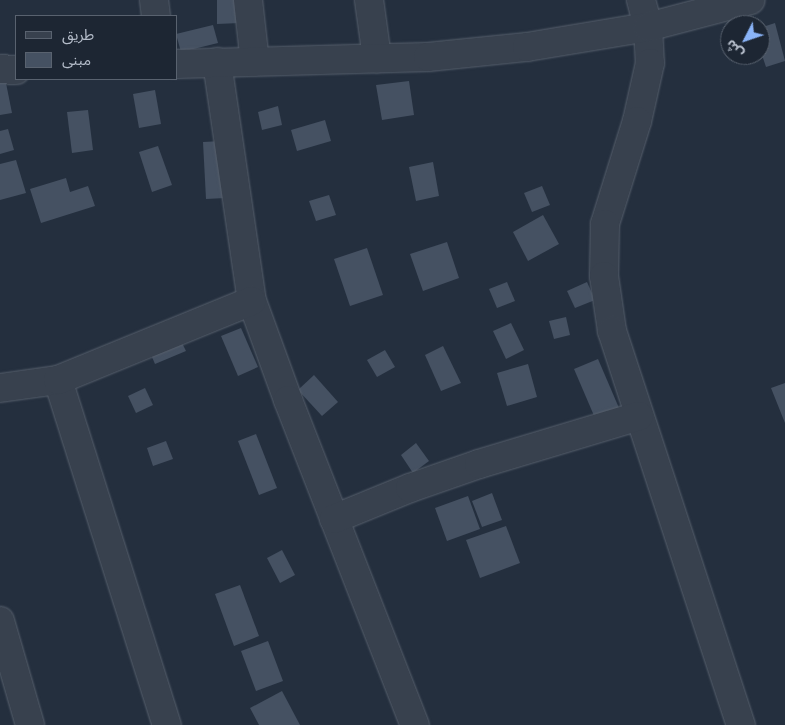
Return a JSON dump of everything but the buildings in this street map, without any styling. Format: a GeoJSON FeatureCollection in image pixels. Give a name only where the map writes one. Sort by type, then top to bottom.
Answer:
{"type":"FeatureCollection","features":[{"type":"Feature","properties":{"kind":"street"},"geometry":{"type":"LineString","coordinates":[[154,0],[156,15]]}},
{"type":"Feature","properties":{"kind":"street"},"geometry":{"type":"LineString","coordinates":[[248,0],[255,62]]}},
{"type":"Feature","properties":{"kind":"street"},"geometry":{"type":"LineString","coordinates":[[369,0],[377,58]]}},
{"type":"Feature","properties":{"kind":"street"},"geometry":{"type":"LineString","coordinates":[[641,0],[648,27],[650,63],[637,121],[605,224],[604,276],[612,331],[741,725]]}},
{"type":"Feature","properties":{"kind":"street"},"geometry":{"type":"LineString","coordinates":[[178,64],[377,58],[527,47],[648,27],[750,0]]}},
{"type":"Feature","properties":{"kind":"street"},"geometry":{"type":"LineString","coordinates":[[217,62],[252,301],[334,519],[416,725]]}},
{"type":"Feature","properties":{"kind":"street"},"geometry":{"type":"LineString","coordinates":[[0,69],[15,70]]}},
{"type":"Feature","properties":{"kind":"street"},"geometry":{"type":"LineString","coordinates":[[0,388],[58,380],[252,301]]}},
{"type":"Feature","properties":{"kind":"street"},"geometry":{"type":"LineString","coordinates":[[58,380],[167,725]]}},
{"type":"Feature","properties":{"kind":"street"},"geometry":{"type":"LineString","coordinates":[[334,519],[471,467],[639,416]]}},
{"type":"Feature","properties":{"kind":"street"},"geometry":{"type":"LineString","coordinates":[[0,621],[30,725]]}}]}
